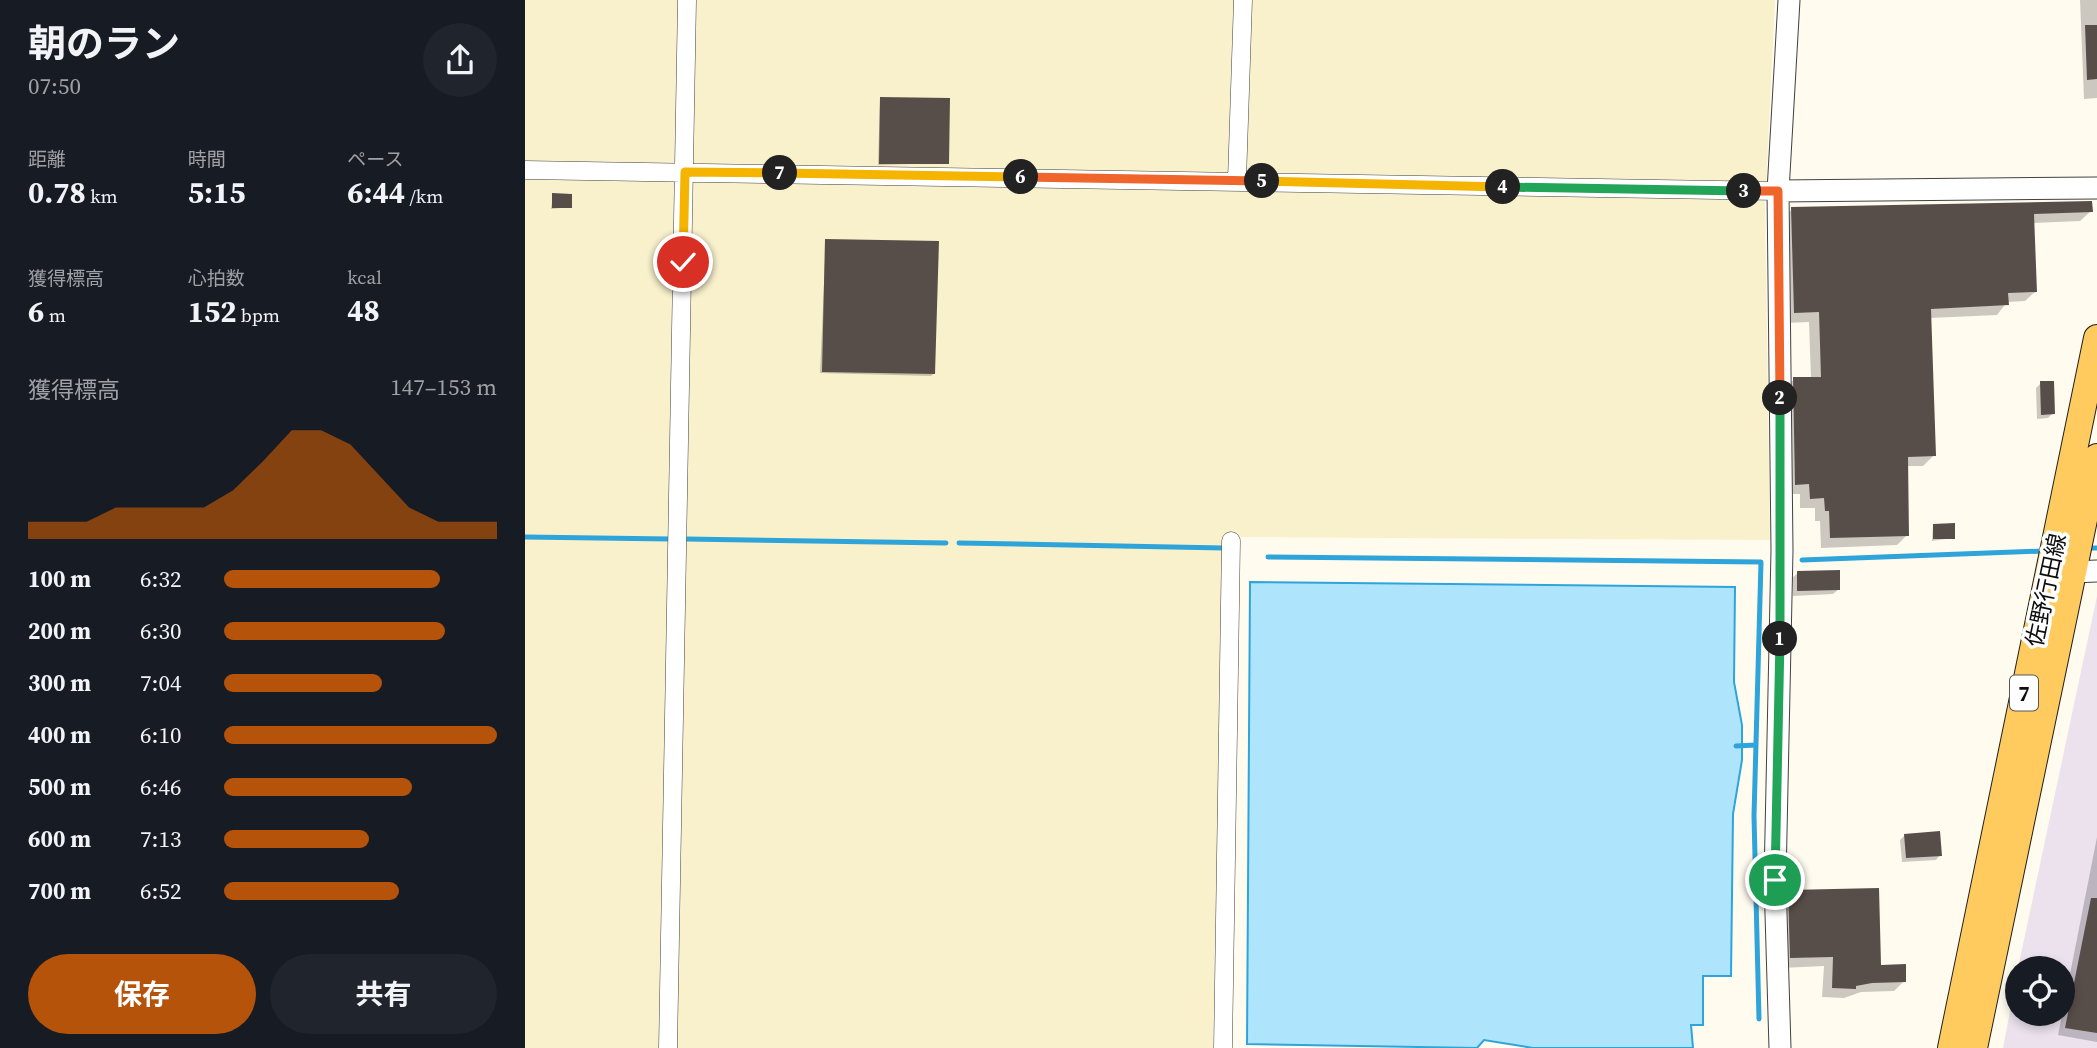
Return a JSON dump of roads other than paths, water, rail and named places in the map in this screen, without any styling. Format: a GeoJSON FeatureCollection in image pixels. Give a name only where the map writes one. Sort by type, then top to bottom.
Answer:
{"type":"FeatureCollection","features":[{"type":"Feature","properties":{"kind":"main road","name":"佐野行田線"},"geometry":{"type":"LineString","coordinates":[[1951,1048],[2097,338]]}},
{"type":"Feature","properties":{"kind":"main road","name":"佐野行田線"},"geometry":{"type":"LineString","coordinates":[[1974,1048],[2085,572],[2097,457]]}},
{"type":"Feature","properties":{"kind":"street"},"geometry":{"type":"LineString","coordinates":[[667,1048],[687,0]]}},
{"type":"Feature","properties":{"kind":"street"},"geometry":{"type":"LineString","coordinates":[[1237,180],[1243,0]]}},
{"type":"Feature","properties":{"kind":"street"},"geometry":{"type":"LineString","coordinates":[[1780,1048],[1775,880],[1782,550],[1778,191],[1789,0]]}},
{"type":"Feature","properties":{"kind":"street"},"geometry":{"type":"LineString","coordinates":[[525,170],[1778,191],[2097,188]]}},
{"type":"Feature","properties":{"kind":"street"},"geometry":{"type":"LineString","coordinates":[[1223,1048],[1231,541]]}},
{"type":"Feature","properties":{"kind":"water"},"geometry":{"type":"Polygon","coordinates":[[[1250,582],[1735,587],[1734,682],[1742,725],[1742,760],[1733,814],[1731,976],[1703,976],[1703,1025],[1691,1025],[1693,1048],[1533,1048],[1484,1040],[1477,1048],[1247,1044],[1250,582]]]}},
{"type":"Feature","properties":{"kind":"waterway"},"geometry":{"type":"LineString","coordinates":[[525,537],[670,539]]}},
{"type":"Feature","properties":{"kind":"waterway"},"geometry":{"type":"LineString","coordinates":[[686,539],[946,543]]}},
{"type":"Feature","properties":{"kind":"waterway"},"geometry":{"type":"LineString","coordinates":[[959,543],[1224,548]]}},
{"type":"Feature","properties":{"kind":"waterway"},"geometry":{"type":"LineString","coordinates":[[2085,548],[2097,548]]}},
{"type":"Feature","properties":{"kind":"waterway"},"geometry":{"type":"LineString","coordinates":[[1802,560],[2044,551]]}},
{"type":"Feature","properties":{"kind":"waterway"},"geometry":{"type":"LineString","coordinates":[[1268,557],[1761,562],[1754,816],[1759,1019]]}},
{"type":"Feature","properties":{"kind":"waterway"},"geometry":{"type":"LineString","coordinates":[[1736,746],[1756,745]]}}]}
